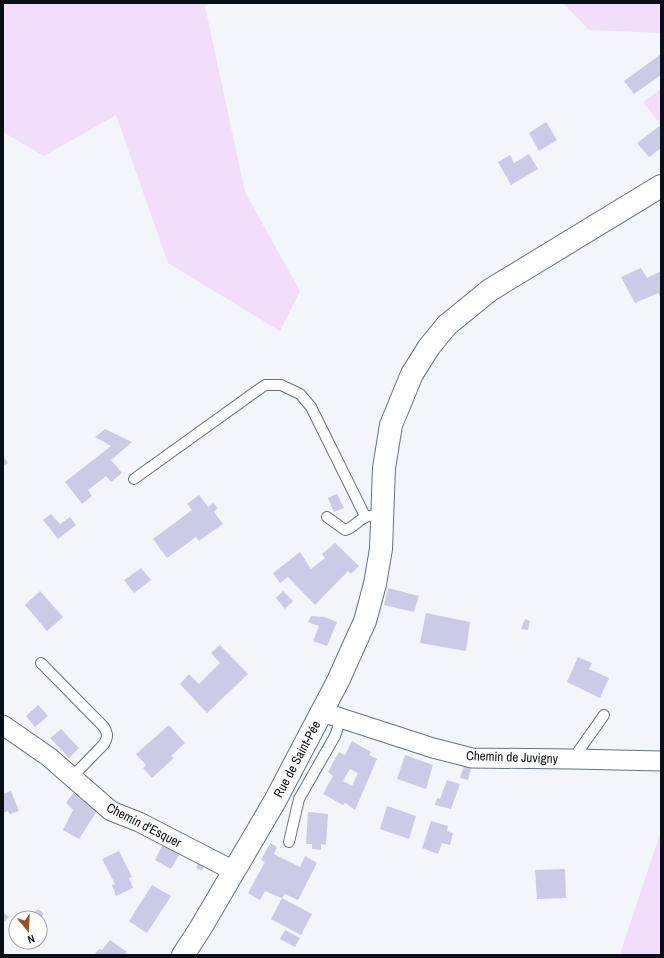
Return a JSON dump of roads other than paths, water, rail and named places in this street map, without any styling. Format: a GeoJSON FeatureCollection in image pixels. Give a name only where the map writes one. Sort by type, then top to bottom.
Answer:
{"type":"FeatureCollection","features":[{"type":"Feature","properties":{"kind":"main road","name":"Rue de Saint-Pée"},"geometry":{"type":"LineString","coordinates":[[183,955],[275,801],[332,715],[341,675],[365,621],[375,584],[381,549],[374,516],[391,425],[412,374],[447,325],[490,290],[661,186]]}},
{"type":"Feature","properties":{"kind":"street","name":"Chemin de Juvigny"},"geometry":{"type":"LineString","coordinates":[[332,715],[433,748],[472,758],[661,761]]}},
{"type":"Feature","properties":{"kind":"street","name":"Chemin d'Esquer"},"geometry":{"type":"LineString","coordinates":[[3,725],[49,757],[111,811],[140,822],[234,871]]}},
{"type":"Feature","properties":{"kind":"lane"},"geometry":{"type":"LineString","coordinates":[[134,479],[265,385],[281,385],[300,394],[311,407],[374,516],[345,530],[326,517]]}},
{"type":"Feature","properties":{"kind":"lane"},"geometry":{"type":"LineString","coordinates":[[41,663],[104,727],[107,732],[107,739],[104,744],[72,777]]}},
{"type":"Feature","properties":{"kind":"lane"},"geometry":{"type":"LineString","coordinates":[[289,842],[299,799],[335,736],[332,715]]}},
{"type":"Feature","properties":{"kind":"lane"},"geometry":{"type":"LineString","coordinates":[[573,759],[604,715]]}}]}
